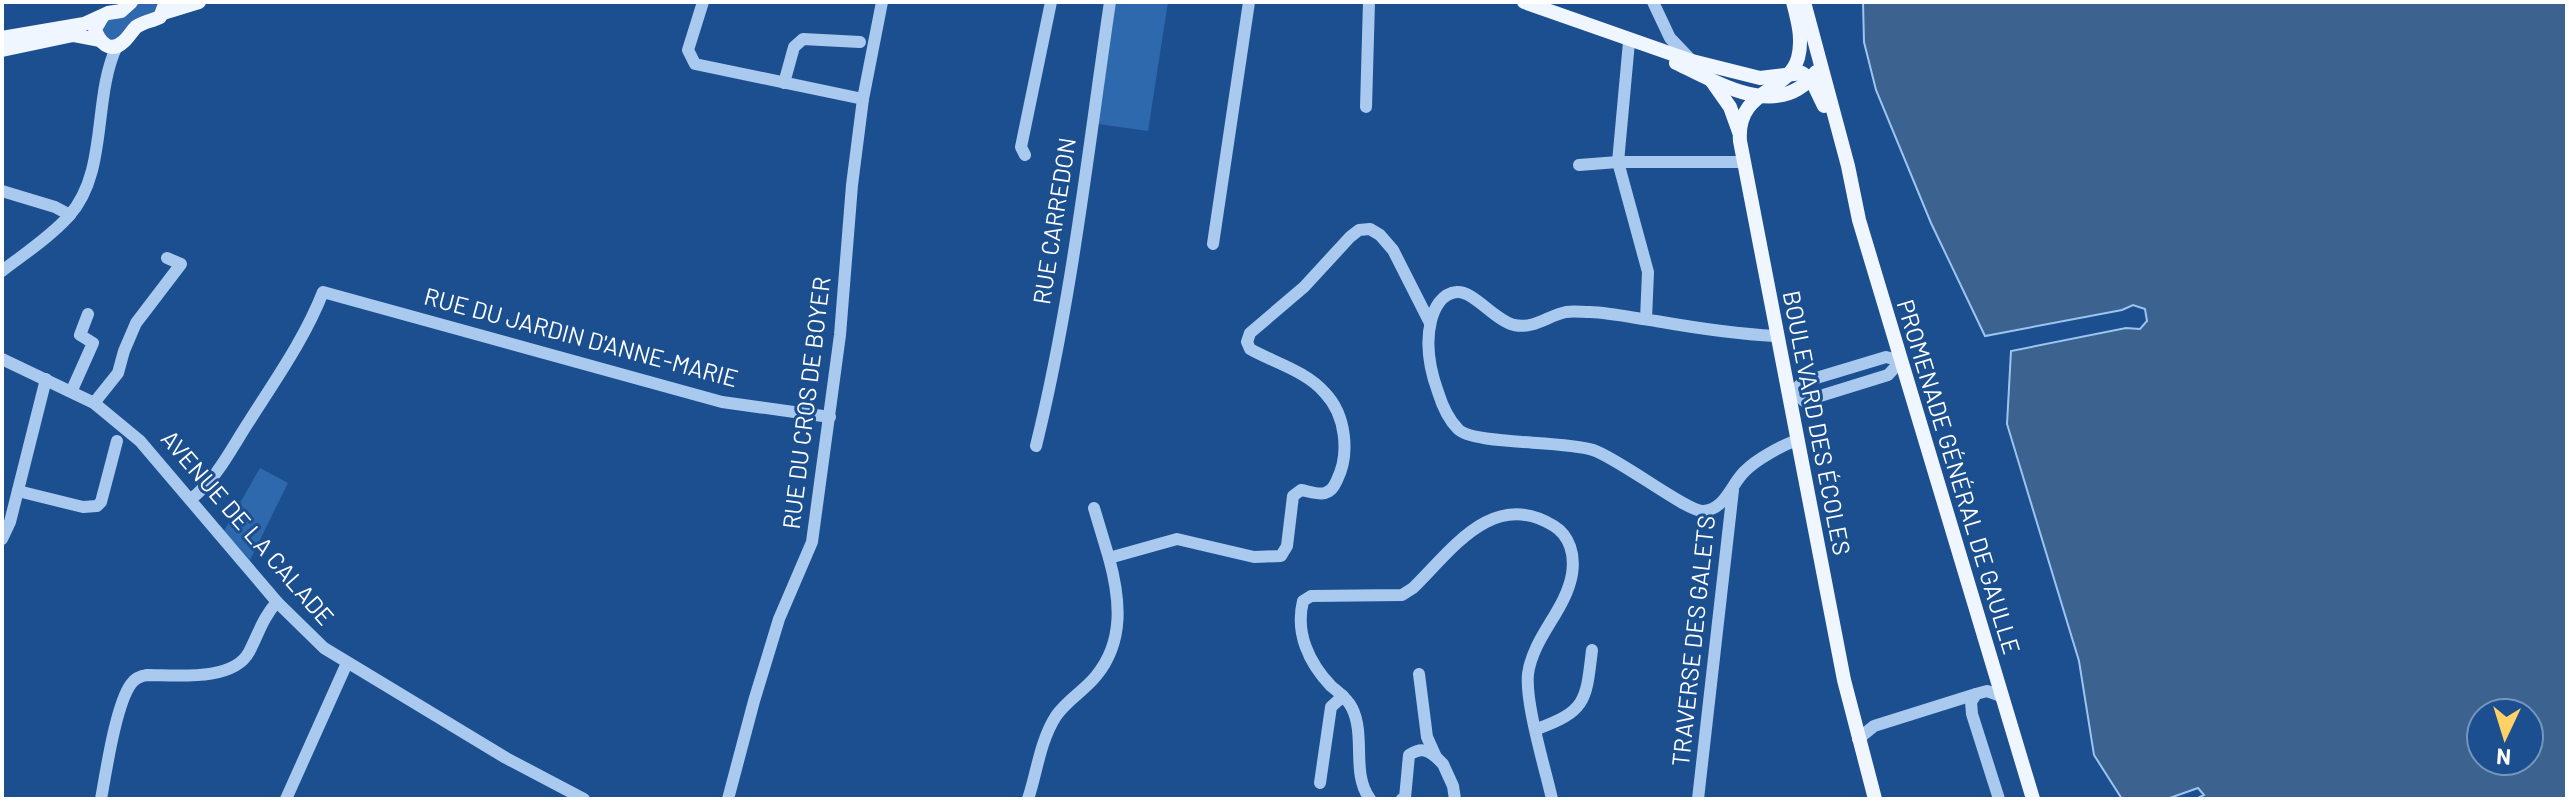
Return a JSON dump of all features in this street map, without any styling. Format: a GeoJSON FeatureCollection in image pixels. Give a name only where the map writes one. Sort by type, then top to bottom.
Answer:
{"type":"FeatureCollection","features":[{"type":"Feature","properties":{"kind":"main road"},"geometry":{"type":"LineString","coordinates":[[2,38],[84,24],[121,11],[131,2]]}},
{"type":"Feature","properties":{"kind":"main road"},"geometry":{"type":"LineString","coordinates":[[2,50],[73,35],[106,43],[122,43],[136,27],[165,7],[199,2]]}},
{"type":"Feature","properties":{"kind":"main road"},"geometry":{"type":"LineString","coordinates":[[1524,2],[1692,61],[1760,78],[1789,72],[1802,73],[1811,79]]}},
{"type":"Feature","properties":{"kind":"main road"},"geometry":{"type":"LineString","coordinates":[[1739,132],[1747,110],[1756,98],[1789,72],[1798,59],[1801,38],[1793,2]]}},
{"type":"Feature","properties":{"kind":"main road","name":"PROMENADE GÉNÉRAL DE GAULLE"},"geometry":{"type":"LineString","coordinates":[[1804,2],[1848,166],[1859,220],[2033,799]]}},
{"type":"Feature","properties":{"kind":"main road"},"geometry":{"type":"LineString","coordinates":[[102,17],[95,29],[106,43]]}},
{"type":"Feature","properties":{"kind":"main road"},"geometry":{"type":"LineString","coordinates":[[1611,33],[1756,98],[1784,95],[1811,79],[1821,66]]}},
{"type":"Feature","properties":{"kind":"main road","name":"BOULEVARD DES ÉCOLES"},"geometry":{"type":"LineString","coordinates":[[1711,79],[1730,107],[1739,132],[1775,336],[1793,396],[1797,440],[1858,739],[1875,799]]}},
{"type":"Feature","properties":{"kind":"main road","name":"PROMENADE GÉNÉRAL DE GAULLE"},"geometry":{"type":"LineString","coordinates":[[1811,79],[1848,166]]}},
{"type":"Feature","properties":{"kind":"street"},"geometry":{"type":"LineString","coordinates":[[703,2],[688,50],[695,64],[863,99]]}},
{"type":"Feature","properties":{"kind":"street","name":"RUE DU CROS DE BOYER"},"geometry":{"type":"LineString","coordinates":[[728,799],[779,619],[812,542],[840,335],[852,185],[863,99],[882,2]]}},
{"type":"Feature","properties":{"kind":"street"},"geometry":{"type":"LineString","coordinates":[[1025,155],[1021,147],[1051,2]]}},
{"type":"Feature","properties":{"kind":"street","name":"RUE CARREDON"},"geometry":{"type":"LineString","coordinates":[[1036,446],[1067,291],[1110,2]]}},
{"type":"Feature","properties":{"kind":"street"},"geometry":{"type":"LineString","coordinates":[[1213,244],[1249,2]]}},
{"type":"Feature","properties":{"kind":"street"},"geometry":{"type":"LineString","coordinates":[[1366,107],[1369,2]]}},
{"type":"Feature","properties":{"kind":"street"},"geometry":{"type":"LineString","coordinates":[[1653,2],[1670,38],[1692,61]]}},
{"type":"Feature","properties":{"kind":"street"},"geometry":{"type":"LineString","coordinates":[[1657,49],[1670,38]]}},
{"type":"Feature","properties":{"kind":"street"},"geometry":{"type":"LineString","coordinates":[[784,83],[794,47],[803,39],[860,42]]}},
{"type":"Feature","properties":{"kind":"street"},"geometry":{"type":"LineString","coordinates":[[1629,42],[1618,162],[1648,272],[1646,319]]}},
{"type":"Feature","properties":{"kind":"street"},"geometry":{"type":"LineString","coordinates":[[2,271],[70,215],[81,199],[89,178],[108,74],[106,43]]}},
{"type":"Feature","properties":{"kind":"street"},"geometry":{"type":"LineString","coordinates":[[1579,165],[1743,162]]}},
{"type":"Feature","properties":{"kind":"street"},"geometry":{"type":"LineString","coordinates":[[2,191],[55,207],[70,215]]}},
{"type":"Feature","properties":{"kind":"street"},"geometry":{"type":"LineString","coordinates":[[1109,558],[1177,539],[1254,557],[1281,556],[1287,546],[1293,496],[1301,490],[1322,495],[1332,489],[1345,457],[1343,434],[1329,396],[1318,385],[1250,349],[1247,342],[1250,333],[1304,287],[1359,230],[1370,229],[1393,250],[1430,323]]}},
{"type":"Feature","properties":{"kind":"street"},"geometry":{"type":"LineString","coordinates":[[94,403],[118,373],[136,323],[175,276],[181,264],[167,258]]}},
{"type":"Feature","properties":{"kind":"street","name":"RUE DU JARDIN D'ANNE-MARIE"},"geometry":{"type":"LineString","coordinates":[[191,499],[210,481],[253,416],[300,340],[323,292],[722,402],[830,417]]}},
{"type":"Feature","properties":{"kind":"street"},"geometry":{"type":"LineString","coordinates":[[1775,336],[1730,333],[1593,312],[1566,312],[1536,325],[1515,325],[1496,318],[1465,294],[1456,292],[1435,307],[1430,323],[1429,362],[1443,407],[1457,429],[1465,434],[1484,440],[1517,440],[1593,450],[1626,465],[1687,507],[1699,511],[1710,510],[1720,504],[1746,470],[1797,440]]}},
{"type":"Feature","properties":{"kind":"street"},"geometry":{"type":"LineString","coordinates":[[72,390],[93,343],[80,335],[87,316]]}},
{"type":"Feature","properties":{"kind":"street"},"geometry":{"type":"LineString","coordinates":[[1793,396],[1803,382],[1886,357],[1901,361]]}},
{"type":"Feature","properties":{"kind":"street","name":"AVENUE DE LA CALADE"},"geometry":{"type":"LineString","coordinates":[[2,359],[94,403],[140,441],[277,602],[324,648],[506,758],[584,799]]}},
{"type":"Feature","properties":{"kind":"street"},"geometry":{"type":"LineString","coordinates":[[2,539],[10,522],[46,379]]}},
{"type":"Feature","properties":{"kind":"street"},"geometry":{"type":"LineString","coordinates":[[18,491],[83,507],[97,506],[101,502],[117,441]]}},
{"type":"Feature","properties":{"kind":"street","name":"TRAVERSE DES GALETS"},"geometry":{"type":"LineString","coordinates":[[1698,799],[1733,487]]}},
{"type":"Feature","properties":{"kind":"street"},"geometry":{"type":"LineString","coordinates":[[1028,799],[1043,747],[1056,717],[1073,696],[1094,679],[1115,637],[1120,604],[1094,508]]}},
{"type":"Feature","properties":{"kind":"street"},"geometry":{"type":"LineString","coordinates":[[1370,799],[1362,779],[1357,721],[1352,708],[1331,685],[1305,647],[1301,625],[1303,601],[1311,596],[1402,595],[1474,528],[1489,518],[1511,515],[1545,520],[1563,532],[1572,551],[1568,590],[1533,654],[1528,675],[1529,696],[1552,799]]}},
{"type":"Feature","properties":{"kind":"street"},"geometry":{"type":"LineString","coordinates":[[101,799],[120,716],[132,682],[139,676],[200,675],[231,667],[247,657],[267,613],[277,602]]}},
{"type":"Feature","properties":{"kind":"street"},"geometry":{"type":"LineString","coordinates":[[1537,729],[1571,715],[1581,703],[1587,692],[1592,650]]}},
{"type":"Feature","properties":{"kind":"street"},"geometry":{"type":"LineString","coordinates":[[286,799],[347,663]]}},
{"type":"Feature","properties":{"kind":"street"},"geometry":{"type":"LineString","coordinates":[[1419,674],[1424,721],[1436,757]]}},
{"type":"Feature","properties":{"kind":"street"},"geometry":{"type":"LineString","coordinates":[[1858,739],[1874,726],[1976,694],[1987,691],[2001,696]]}},
{"type":"Feature","properties":{"kind":"street"},"geometry":{"type":"LineString","coordinates":[[1976,694],[1971,702],[1972,714],[1999,799]]}},
{"type":"Feature","properties":{"kind":"street"},"geometry":{"type":"LineString","coordinates":[[1320,783],[1331,707],[1343,696]]}},
{"type":"Feature","properties":{"kind":"street"},"geometry":{"type":"LineString","coordinates":[[1402,799],[1405,798],[1409,755],[1418,749],[1436,757],[1443,764],[1455,799]]}},
{"type":"Feature","properties":{"kind":"shaded area"},"geometry":{"type":"Polygon","coordinates":[[[131,2],[166,2],[112,47],[98,23],[131,2]]]}},
{"type":"Feature","properties":{"kind":"shaded area"},"geometry":{"type":"Polygon","coordinates":[[[1116,2],[1168,2],[1148,131],[1098,124],[1116,2]]]}},
{"type":"Feature","properties":{"kind":"shaded area"},"geometry":{"type":"Polygon","coordinates":[[[1863,2],[2567,2],[2567,799],[2196,799],[2204,795],[2198,788],[2167,799],[2122,799],[2094,755],[2079,661],[2007,424],[2011,351],[2126,328],[2140,329],[2147,321],[2145,309],[2133,305],[2122,310],[1985,336],[1931,223],[1876,90],[1864,42],[1863,2]]]}},
{"type":"Feature","properties":{"kind":"shaded area"},"geometry":{"type":"Polygon","coordinates":[[[260,468],[288,483],[250,560],[224,531],[260,468]]]}}]}
